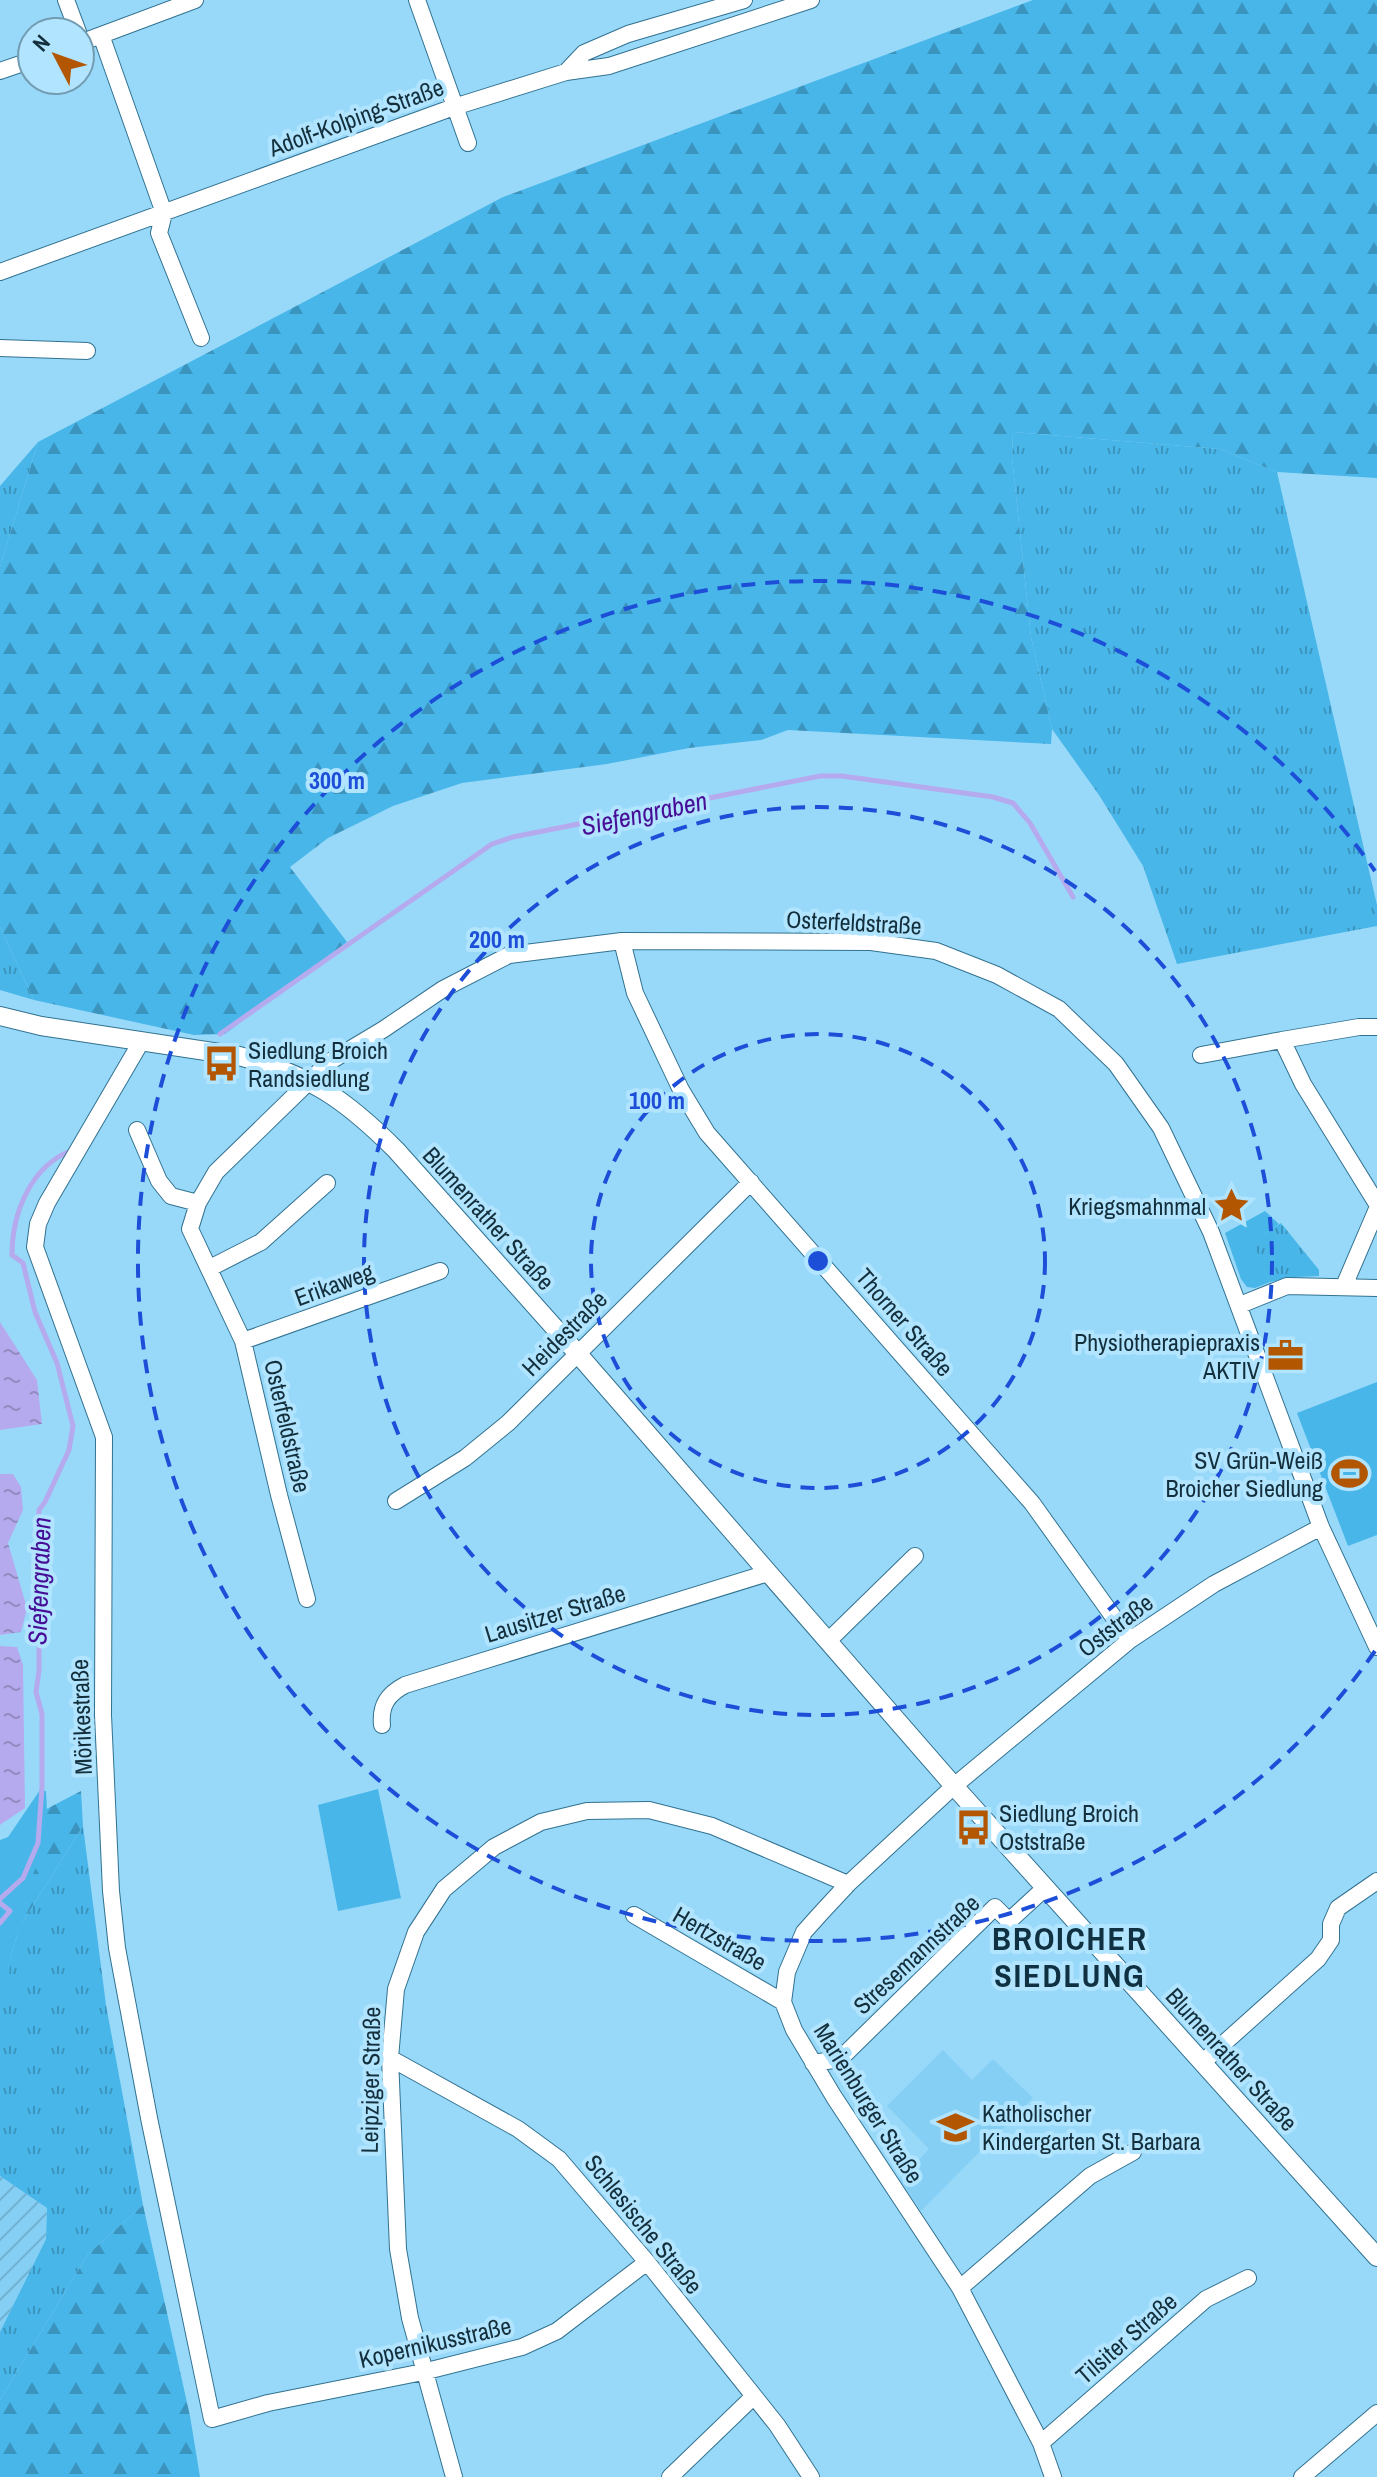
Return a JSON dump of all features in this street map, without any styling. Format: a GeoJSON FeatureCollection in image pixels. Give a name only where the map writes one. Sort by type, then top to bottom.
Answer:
{"type":"FeatureCollection","features":[{"type":"Feature","properties":{"kind":"street"},"geometry":{"type":"LineString","coordinates":[[96,36],[195,0]]}},
{"type":"Feature","properties":{"kind":"street"},"geometry":{"type":"LineString","coordinates":[[417,0],[468,143]]}},
{"type":"Feature","properties":{"kind":"street","name":"Adolf-Kolping-Straße"},"geometry":{"type":"LineString","coordinates":[[566,72],[584,53],[616,39],[744,0]]}},
{"type":"Feature","properties":{"kind":"street","name":"Adolf-Kolping-Straße"},"geometry":{"type":"LineString","coordinates":[[0,272],[454,107],[566,72],[609,66],[785,5],[811,0]]}},
{"type":"Feature","properties":{"kind":"street"},"geometry":{"type":"LineString","coordinates":[[101,35],[164,213],[159,233],[201,338]]}},
{"type":"Feature","properties":{"kind":"street"},"geometry":{"type":"LineString","coordinates":[[0,348],[87,351]]}},
{"type":"Feature","properties":{"kind":"street","name":"Osterfeldstraße"},"geometry":{"type":"LineString","coordinates":[[307,1599],[289,1537],[243,1341],[190,1229],[198,1203],[216,1172],[329,1062],[443,989],[509,955],[622,941],[871,942],[936,951],[997,975],[1059,1009],[1116,1064],[1161,1128],[1211,1232],[1321,1527],[1377,1647]]}},
{"type":"Feature","properties":{"kind":"street","name":"Thorner Straße"},"geometry":{"type":"LineString","coordinates":[[622,941],[635,993],[681,1090],[707,1133],[1032,1503],[1130,1640]]}},
{"type":"Feature","properties":{"kind":"street","name":"Blumenrather Straße"},"geometry":{"type":"LineString","coordinates":[[0,1016],[41,1026],[268,1063],[327,1090],[364,1119],[396,1150],[578,1354],[954,1786],[1377,2257]]}},
{"type":"Feature","properties":{"kind":"street"},"geometry":{"type":"LineString","coordinates":[[1201,1055],[1359,1027],[1377,1027]]}},
{"type":"Feature","properties":{"kind":"street"},"geometry":{"type":"LineString","coordinates":[[1282,1040],[1303,1084],[1377,1207],[1344,1286]]}},
{"type":"Feature","properties":{"kind":"street","name":"Mörikestraße"},"geometry":{"type":"LineString","coordinates":[[141,1042],[47,1203],[38,1224],[35,1247],[104,1437],[103,1715],[111,1891],[117,1948],[212,2419]]}},
{"type":"Feature","properties":{"kind":"street"},"geometry":{"type":"LineString","coordinates":[[137,1130],[159,1181],[171,1196],[198,1203]]}},
{"type":"Feature","properties":{"kind":"street","name":"Heidestraße"},"geometry":{"type":"LineString","coordinates":[[396,1501],[465,1458],[508,1423],[751,1182]]}},
{"type":"Feature","properties":{"kind":"street"},"geometry":{"type":"LineString","coordinates":[[210,1268],[261,1242],[327,1183]]}},
{"type":"Feature","properties":{"kind":"street","name":"Erikaweg"},"geometry":{"type":"LineString","coordinates":[[243,1341],[440,1271]]}},
{"type":"Feature","properties":{"kind":"street"},"geometry":{"type":"LineString","coordinates":[[1240,1305],[1287,1286],[1377,1288]]}},
{"type":"Feature","properties":{"kind":"street","name":"Oststraße"},"geometry":{"type":"LineString","coordinates":[[954,1786],[1130,1640],[1214,1584],[1321,1527]]}},
{"type":"Feature","properties":{"kind":"street"},"geometry":{"type":"LineString","coordinates":[[828,1641],[915,1556]]}},
{"type":"Feature","properties":{"kind":"street","name":"Lausitzer Straße"},"geometry":{"type":"LineString","coordinates":[[382,1725],[383,1706],[389,1696],[405,1685],[768,1573]]}},
{"type":"Feature","properties":{"kind":"street"},"geometry":{"type":"LineString","coordinates":[[783,2002],[787,1972],[804,1932],[848,1884],[954,1786]]}},
{"type":"Feature","properties":{"kind":"street","name":"Leipziger Straße"},"geometry":{"type":"LineString","coordinates":[[454,2477],[423,2372],[398,2249],[390,2058],[396,1989],[416,1932],[444,1889],[494,1847],[541,1822],[587,1811],[649,1810],[712,1826],[848,1884]]}},
{"type":"Feature","properties":{"kind":"street"},"geometry":{"type":"LineString","coordinates":[[1203,2062],[1318,1959],[1331,1940],[1331,1924],[1338,1908],[1377,1881]]}},
{"type":"Feature","properties":{"kind":"street","name":"Stresemannstraße"},"geometry":{"type":"LineString","coordinates":[[813,2063],[840,2059],[995,1907],[1009,1921],[1045,1888]]}},
{"type":"Feature","properties":{"kind":"street","name":"Hertzstraße"},"geometry":{"type":"LineString","coordinates":[[634,1915],[783,2002]]}},
{"type":"Feature","properties":{"kind":"street","name":"Marienburger Straße"},"geometry":{"type":"LineString","coordinates":[[783,2002],[794,2030],[813,2063],[960,2288],[1041,2443],[1053,2477]]}},
{"type":"Feature","properties":{"kind":"street","name":"Schlesische Straße"},"geometry":{"type":"LineString","coordinates":[[390,2058],[518,2129],[559,2159],[647,2262],[754,2396],[811,2477]]}},
{"type":"Feature","properties":{"kind":"street"},"geometry":{"type":"LineString","coordinates":[[960,2288],[1090,2176],[1133,2152]]}},
{"type":"Feature","properties":{"kind":"street","name":"Kopernikusstraße"},"geometry":{"type":"LineString","coordinates":[[212,2419],[268,2403],[423,2372],[522,2347],[557,2331],[647,2262]]}},
{"type":"Feature","properties":{"kind":"street","name":"Tilsiter Straße"},"geometry":{"type":"LineString","coordinates":[[1041,2443],[1206,2299],[1248,2278]]}},
{"type":"Feature","properties":{"kind":"street"},"geometry":{"type":"LineString","coordinates":[[670,2477],[754,2396]]}},
{"type":"Feature","properties":{"kind":"street"},"geometry":{"type":"LineString","coordinates":[[1302,2477],[1377,2413]]}},
{"type":"Feature","properties":{"kind":"shaded area","name":"Katholischer Kindergarten St. Barbara"},"geometry":{"type":"Polygon","coordinates":[[[943,2050],[972,2080],[993,2059],[1033,2098],[921,2211],[900,2180],[929,2149],[887,2106],[943,2050]]]}},
{"type":"Feature","properties":{"kind":"shaded area"},"geometry":{"type":"Polygon","coordinates":[[[0,2176],[47,2208],[46,2239],[0,2332],[0,2176]]]}},
{"type":"Feature","properties":{"kind":"green space"},"geometry":{"type":"Polygon","coordinates":[[[1033,0],[1377,0],[1377,478],[1277,472],[1220,449],[1013,432],[1012,457],[1031,637],[1052,729],[1051,744],[788,730],[761,740],[462,783],[393,806],[328,838],[290,867],[347,942],[225,1034],[194,1035],[34,1000],[0,927],[0,567],[38,442],[503,197],[1033,0]]]}},
{"type":"Feature","properties":{"kind":"green space"},"geometry":{"type":"Polygon","coordinates":[[[1013,432],[1220,449],[1277,472],[1377,905],[1377,926],[1177,964],[1143,866],[1099,795],[1052,729],[1031,637],[1012,457],[1013,432]]]}},
{"type":"Feature","properties":{"kind":"green space"},"geometry":{"type":"Polygon","coordinates":[[[38,442],[0,567],[0,486],[38,442]]]}},
{"type":"Feature","properties":{"kind":"green space"},"geometry":{"type":"Polygon","coordinates":[[[0,927],[34,1000],[0,990],[0,927]]]}},
{"type":"Feature","properties":{"kind":"green space"},"geometry":{"type":"Polygon","coordinates":[[[1265,1211],[1279,1224],[1253,1242],[1270,1282],[1255,1288],[1247,1287],[1241,1279],[1225,1233],[1265,1211]]]}},
{"type":"Feature","properties":{"kind":"green space"},"geometry":{"type":"Polygon","coordinates":[[[1281,1223],[1319,1270],[1319,1276],[1270,1282],[1252,1242],[1281,1223]]]}},
{"type":"Feature","properties":{"kind":"green space","name":"SV Grün-Weiß Broicher Siedlung"},"geometry":{"type":"Polygon","coordinates":[[[1377,1382],[1377,1535],[1348,1546],[1297,1413],[1377,1382]]]}},
{"type":"Feature","properties":{"kind":"green space"},"geometry":{"type":"Polygon","coordinates":[[[378,1789],[401,1898],[338,1911],[318,1805],[378,1789]]]}},
{"type":"Feature","properties":{"kind":"green space"},"geometry":{"type":"Polygon","coordinates":[[[40,1790],[46,1791],[47,1813],[44,1844],[33,1874],[38,1890],[11,1946],[8,1999],[0,2015],[0,1843],[4,1843],[40,1790]]]}},
{"type":"Feature","properties":{"kind":"green space"},"geometry":{"type":"Polygon","coordinates":[[[81,1791],[83,1826],[19,1928],[0,1997],[0,1840],[16,1834],[33,1816],[81,1791]]]}},
{"type":"Feature","properties":{"kind":"green space"},"geometry":{"type":"Polygon","coordinates":[[[83,1826],[106,2005],[143,2205],[88,2254],[0,2400],[0,2332],[46,2239],[47,2208],[0,2176],[0,1997],[19,1928],[83,1826]]]}},
{"type":"Feature","properties":{"kind":"green space"},"geometry":{"type":"Polygon","coordinates":[[[143,2205],[190,2416],[200,2477],[0,2477],[0,2400],[88,2254],[143,2205]]]}},
{"type":"Feature","properties":{"kind":"water"},"geometry":{"type":"Polygon","coordinates":[[[0,1322],[37,1380],[42,1424],[0,1430],[0,1322]]]}},
{"type":"Feature","properties":{"kind":"water"},"geometry":{"type":"Polygon","coordinates":[[[0,1474],[13,1474],[21,1487],[23,1510],[8,1543],[27,1608],[21,1632],[0,1635],[0,1474]]]}},
{"type":"Feature","properties":{"kind":"water"},"geometry":{"type":"Polygon","coordinates":[[[0,1646],[17,1647],[23,1665],[25,1808],[0,1825],[0,1646]]]}},
{"type":"Feature","properties":{"kind":"waterway","name":"Siefengraben"},"geometry":{"type":"LineString","coordinates":[[220,1034],[492,844],[513,837],[820,776],[842,776],[993,797],[1013,803],[1030,823],[1073,897]]}},
{"type":"Feature","properties":{"kind":"waterway","name":"Siefengraben"},"geometry":{"type":"LineString","coordinates":[[0,1899],[23,1878],[38,1843],[42,1787],[42,1714],[36,1692],[39,1671],[39,1510],[69,1450],[73,1426],[57,1363],[35,1312],[23,1263],[12,1255],[13,1239],[20,1207],[35,1179],[58,1157],[73,1150]]}},
{"type":"Feature","properties":{"kind":"waterway","name":"Siefengraben"},"geometry":{"type":"LineString","coordinates":[[0,1903],[10,1911],[0,1923]]}},
{"type":"Feature","properties":{"kind":"place","name":"Siedlung Broich Randsiedlung"},"geometry":{"type":"Point","coordinates":[222,1064]}},
{"type":"Feature","properties":{"kind":"place","name":"Kriegsmahnmal"},"geometry":{"type":"Point","coordinates":[1232,1206]}},
{"type":"Feature","properties":{"kind":"place","name":"Physiotherapiepraxis AKTIV"},"geometry":{"type":"Point","coordinates":[1286,1356]}},
{"type":"Feature","properties":{"kind":"place","name":"SV Grün-Weiß Broicher Siedlung"},"geometry":{"type":"Point","coordinates":[1349,1474]}},
{"type":"Feature","properties":{"kind":"place","name":"Siedlung Broich Oststraße"},"geometry":{"type":"Point","coordinates":[973,1827]}},
{"type":"Feature","properties":{"kind":"place","name":"Katholischer Kindergarten St. Barbara"},"geometry":{"type":"Point","coordinates":[956,2127]}},
{"type":"Feature","properties":{"kind":"district","name":"BROICHER SIEDLUNG"},"geometry":{"type":"Point","coordinates":[1070,1956]}}]}
